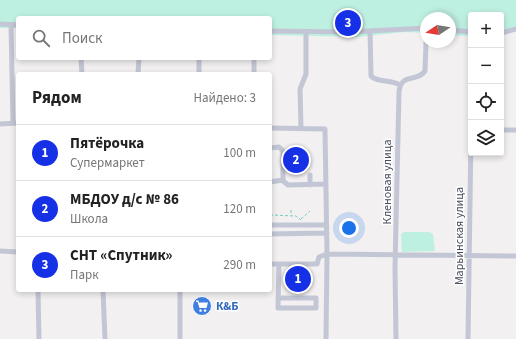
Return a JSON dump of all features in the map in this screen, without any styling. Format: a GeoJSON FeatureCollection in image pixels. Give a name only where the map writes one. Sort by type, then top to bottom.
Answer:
{"type":"FeatureCollection","features":[{"type":"Feature","properties":{"kind":"street"},"geometry":{"type":"LineString","coordinates":[[0,24],[16,24]]}},
{"type":"Feature","properties":{"kind":"street"},"geometry":{"type":"LineString","coordinates":[[0,124],[16,123],[11,25]]}},
{"type":"Feature","properties":{"kind":"street"},"geometry":{"type":"LineString","coordinates":[[272,31],[370,31],[420,28]]}},
{"type":"Feature","properties":{"kind":"street"},"geometry":{"type":"LineString","coordinates":[[504,32],[516,29]]}},
{"type":"Feature","properties":{"kind":"street"},"geometry":{"type":"LineString","coordinates":[[370,31],[371,76],[377,80],[387,80],[400,85],[402,81],[420,76],[425,71],[426,48]]}},
{"type":"Feature","properties":{"kind":"street"},"geometry":{"type":"LineString","coordinates":[[456,31],[468,32]]}},
{"type":"Feature","properties":{"kind":"street"},"geometry":{"type":"LineString","coordinates":[[301,128],[300,89],[306,74],[306,32]]}},
{"type":"Feature","properties":{"kind":"street"},"geometry":{"type":"LineString","coordinates":[[81,60],[82,72]]}},
{"type":"Feature","properties":{"kind":"street"},"geometry":{"type":"LineString","coordinates":[[138,72],[139,60]]}},
{"type":"Feature","properties":{"kind":"street"},"geometry":{"type":"LineString","coordinates":[[199,60],[199,72]]}},
{"type":"Feature","properties":{"kind":"street"},"geometry":{"type":"LineString","coordinates":[[254,60],[254,72]]}},
{"type":"Feature","properties":{"kind":"street","name":"Кленовая улица"},"geometry":{"type":"LineString","coordinates":[[396,339],[395,268],[397,255],[397,152],[400,85]]}},
{"type":"Feature","properties":{"kind":"street"},"geometry":{"type":"LineString","coordinates":[[272,128],[325,129],[327,234],[326,339]]}},
{"type":"Feature","properties":{"kind":"street"},"geometry":{"type":"LineString","coordinates":[[504,130],[516,130]]}},
{"type":"Feature","properties":{"kind":"street"},"geometry":{"type":"LineString","coordinates":[[272,148],[279,147],[283,151],[282,181]]}},
{"type":"Feature","properties":{"kind":"street","name":"Марьинская улица"},"geometry":{"type":"LineString","coordinates":[[468,339],[471,156]]}},
{"type":"Feature","properties":{"kind":"street"},"geometry":{"type":"LineString","coordinates":[[310,175],[310,185]]}},
{"type":"Feature","properties":{"kind":"street"},"geometry":{"type":"LineString","coordinates":[[272,182],[282,181],[288,185],[326,184]]}},
{"type":"Feature","properties":{"kind":"street"},"geometry":{"type":"LineString","coordinates":[[272,225],[326,225]]}},
{"type":"Feature","properties":{"kind":"street"},"geometry":{"type":"LineString","coordinates":[[272,234],[327,234]]}},
{"type":"Feature","properties":{"kind":"street"},"geometry":{"type":"LineString","coordinates":[[0,251],[16,252]]}},
{"type":"Feature","properties":{"kind":"street"},"geometry":{"type":"LineString","coordinates":[[272,264],[317,264],[319,258],[327,254],[516,256]]}},
{"type":"Feature","properties":{"kind":"street"},"geometry":{"type":"LineString","coordinates":[[278,298],[316,298],[316,308],[278,308],[278,298],[279,264]]}},
{"type":"Feature","properties":{"kind":"street"},"geometry":{"type":"LineString","coordinates":[[38,292],[39,339]]}},
{"type":"Feature","properties":{"kind":"street"},"geometry":{"type":"LineString","coordinates":[[103,292],[105,339]]}},
{"type":"Feature","properties":{"kind":"street"},"geometry":{"type":"LineString","coordinates":[[180,292],[180,339]]}},
{"type":"Feature","properties":{"kind":"path"},"geometry":{"type":"LineString","coordinates":[[291,210],[291,216]]}},
{"type":"Feature","properties":{"kind":"path"},"geometry":{"type":"LineString","coordinates":[[300,219],[310,211]]}},
{"type":"Feature","properties":{"kind":"path"},"geometry":{"type":"LineString","coordinates":[[272,215],[296,216],[307,225]]}},
{"type":"Feature","properties":{"kind":"green space"},"geometry":{"type":"Polygon","coordinates":[[[0,0],[516,0],[516,31],[504,34],[504,12],[468,12],[468,36],[456,35],[456,12],[420,12],[420,33],[405,32],[357,37],[272,35],[272,16],[16,16],[16,28],[0,28],[0,0]]]}},
{"type":"Feature","properties":{"kind":"green space"},"geometry":{"type":"Polygon","coordinates":[[[404,232],[429,232],[433,234],[435,251],[402,252],[401,234],[404,232]]]}},
{"type":"Feature","properties":{"kind":"place","name":"СНТ «Спутник»"},"geometry":{"type":"Point","coordinates":[348,23]}},
{"type":"Feature","properties":{"kind":"place","name":"МБДОУ д/с № 86"},"geometry":{"type":"Point","coordinates":[296,160]}},
{"type":"Feature","properties":{"kind":"place","name":"Пятёрочка"},"geometry":{"type":"Point","coordinates":[298,279]}},
{"type":"Feature","properties":{"kind":"place","name":"К&Б"},"geometry":{"type":"Point","coordinates":[202,306]}}]}
